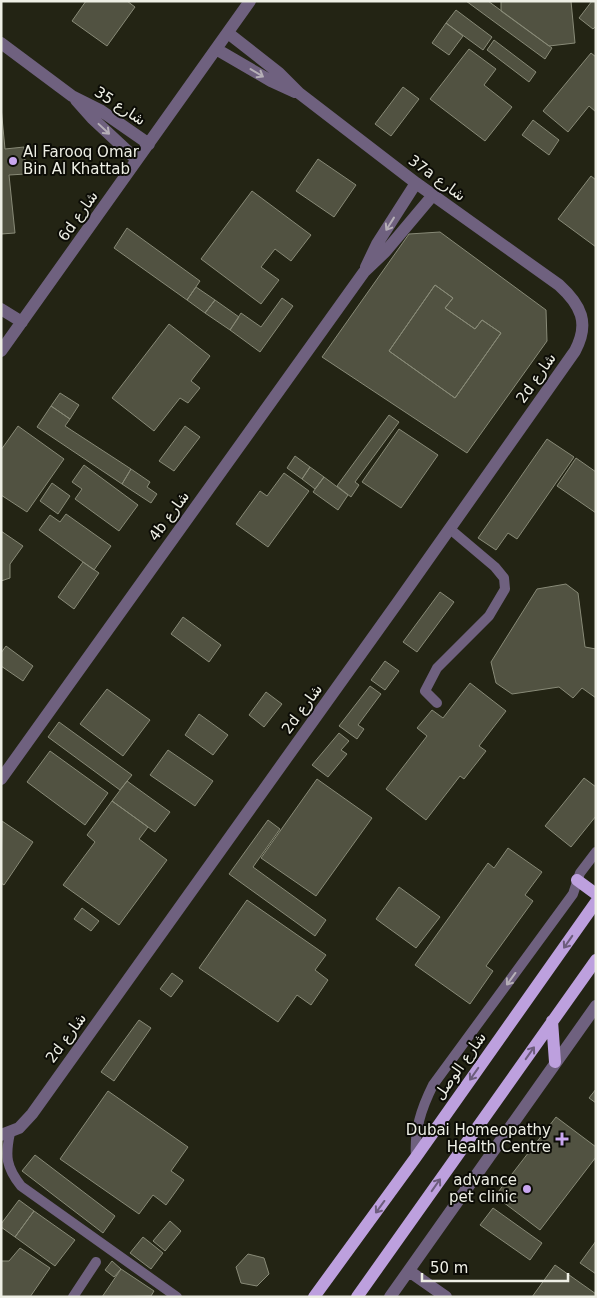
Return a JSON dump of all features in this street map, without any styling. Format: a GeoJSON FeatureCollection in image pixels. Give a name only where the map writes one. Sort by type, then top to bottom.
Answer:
{"type":"FeatureCollection","features":[{"type":"Feature","properties":{"kind":"main road"},"geometry":{"type":"LineString","coordinates":[[577,880],[596,894]]}},
{"type":"Feature","properties":{"kind":"main road","name":"شارع الوصل"},"geometry":{"type":"LineString","coordinates":[[314,1297],[416,1157],[596,902]]}},
{"type":"Feature","properties":{"kind":"main road"},"geometry":{"type":"LineString","coordinates":[[357,1297],[596,960]]}},
{"type":"Feature","properties":{"kind":"main road"},"geometry":{"type":"LineString","coordinates":[[552,1021],[555,1062]]}},
{"type":"Feature","properties":{"kind":"street","name":"6d شارع"},"geometry":{"type":"LineString","coordinates":[[1,351],[250,1]]}},
{"type":"Feature","properties":{"kind":"street","name":"37a شارع"},"geometry":{"type":"LineString","coordinates":[[228,33],[278,73],[299,93],[416,183],[559,285]]}},
{"type":"Feature","properties":{"kind":"street","name":"شارع 35"},"geometry":{"type":"LineString","coordinates":[[1,43],[72,96],[100,110],[148,144]]}},
{"type":"Feature","properties":{"kind":"street","name":"37a شارع"},"geometry":{"type":"LineString","coordinates":[[216,49],[271,81],[299,93]]}},
{"type":"Feature","properties":{"kind":"street","name":"شارع 35"},"geometry":{"type":"LineString","coordinates":[[72,96],[92,118],[137,160]]}},
{"type":"Feature","properties":{"kind":"street","name":"4b شارع"},"geometry":{"type":"LineString","coordinates":[[1,779],[364,272],[377,244],[416,183]]}},
{"type":"Feature","properties":{"kind":"street","name":"4b شارع"},"geometry":{"type":"LineString","coordinates":[[364,272],[385,252],[433,195]]}},
{"type":"Feature","properties":{"kind":"street","name":"2d شارع"},"geometry":{"type":"LineString","coordinates":[[6,1134],[19,1128],[32,1114],[450,529],[581,340],[583,328],[577,304],[559,285]]}},
{"type":"Feature","properties":{"kind":"street"},"geometry":{"type":"LineString","coordinates":[[1,309],[22,322]]}},
{"type":"Feature","properties":{"kind":"street"},"geometry":{"type":"LineString","coordinates":[[390,1297],[596,1006]]}},
{"type":"Feature","properties":{"kind":"street"},"geometry":{"type":"LineString","coordinates":[[408,1271],[446,1297]]}},
{"type":"Feature","properties":{"kind":"lane"},"geometry":{"type":"LineString","coordinates":[[437,703],[425,691],[437,668],[489,616],[506,589],[504,578],[495,567],[450,529]]}},
{"type":"Feature","properties":{"kind":"lane"},"geometry":{"type":"LineString","coordinates":[[416,1157],[417,1128],[426,1099],[433,1086],[574,894],[577,880],[596,852]]}},
{"type":"Feature","properties":{"kind":"lane"},"geometry":{"type":"LineString","coordinates":[[6,1134],[7,1162],[12,1175],[21,1186],[177,1297]]}},
{"type":"Feature","properties":{"kind":"lane"},"geometry":{"type":"LineString","coordinates":[[73,1297],[96,1262]]}},
{"type":"Feature","properties":{"kind":"building"},"geometry":{"type":"Polygon","coordinates":[[[86,1],[127,1],[135,7],[107,46],[72,21],[86,1]]]}},
{"type":"Feature","properties":{"kind":"building"},"geometry":{"type":"Polygon","coordinates":[[[466,1],[488,1],[552,48],[545,59],[466,1]]]}},
{"type":"Feature","properties":{"kind":"building"},"geometry":{"type":"Polygon","coordinates":[[[501,1],[571,1],[575,43],[549,46],[501,11],[501,1]]]}},
{"type":"Feature","properties":{"kind":"building"},"geometry":{"type":"Polygon","coordinates":[[[592,1],[596,1],[596,26],[593,29],[579,18],[592,1]]]}},
{"type":"Feature","properties":{"kind":"building"},"geometry":{"type":"Polygon","coordinates":[[[456,10],[492,37],[483,50],[446,23],[456,10]]]}},
{"type":"Feature","properties":{"kind":"building"},"geometry":{"type":"Polygon","coordinates":[[[446,23],[463,36],[449,55],[432,43],[446,23]]]}},
{"type":"Feature","properties":{"kind":"building"},"geometry":{"type":"Polygon","coordinates":[[[494,40],[536,72],[529,82],[487,50],[494,40]]]}},
{"type":"Feature","properties":{"kind":"building"},"geometry":{"type":"Polygon","coordinates":[[[469,49],[496,69],[484,85],[512,107],[485,141],[430,99],[469,49]]]}},
{"type":"Feature","properties":{"kind":"building"},"geometry":{"type":"Polygon","coordinates":[[[591,53],[596,57],[596,112],[589,106],[568,132],[543,111],[591,53]]]}},
{"type":"Feature","properties":{"kind":"building"},"geometry":{"type":"Polygon","coordinates":[[[403,87],[419,99],[391,136],[375,124],[403,87]]]}},
{"type":"Feature","properties":{"kind":"building","name":"Al Farooq Omar Bin Al Khattab"},"geometry":{"type":"Polygon","coordinates":[[[1,107],[5,149],[24,147],[26,174],[9,175],[15,233],[1,234],[1,107]]]}},
{"type":"Feature","properties":{"kind":"building"},"geometry":{"type":"Polygon","coordinates":[[[533,120],[559,140],[549,155],[522,135],[533,120]]]}},
{"type":"Feature","properties":{"kind":"building"},"geometry":{"type":"Polygon","coordinates":[[[318,159],[356,185],[334,217],[296,191],[318,159]]]}},
{"type":"Feature","properties":{"kind":"building"},"geometry":{"type":"Polygon","coordinates":[[[591,176],[596,180],[596,247],[558,219],[591,176]]]}},
{"type":"Feature","properties":{"kind":"building"},"geometry":{"type":"Polygon","coordinates":[[[252,191],[311,235],[291,261],[275,249],[261,267],[279,280],[261,304],[201,259],[252,191]]]}},
{"type":"Feature","properties":{"kind":"building"},"geometry":{"type":"Polygon","coordinates":[[[127,228],[200,281],[187,300],[114,248],[127,228]]]}},
{"type":"Feature","properties":{"kind":"building"},"geometry":{"type":"Polygon","coordinates":[[[440,232],[546,310],[547,341],[467,453],[322,357],[409,234],[440,232]],[[435,285],[389,351],[455,398],[501,333],[482,320],[475,329],[445,308],[453,298],[435,285]]]}},
{"type":"Feature","properties":{"kind":"building"},"geometry":{"type":"Polygon","coordinates":[[[435,285],[453,298],[445,308],[475,329],[482,320],[501,333],[455,398],[389,351],[435,285]]]}},
{"type":"Feature","properties":{"kind":"building"},"geometry":{"type":"Polygon","coordinates":[[[196,287],[215,300],[205,313],[187,300],[196,287]]]}},
{"type":"Feature","properties":{"kind":"building"},"geometry":{"type":"Polygon","coordinates":[[[282,298],[293,306],[260,352],[230,330],[241,313],[261,327],[282,298]]]}},
{"type":"Feature","properties":{"kind":"building"},"geometry":{"type":"Polygon","coordinates":[[[215,300],[239,317],[230,330],[205,313],[215,300]]]}},
{"type":"Feature","properties":{"kind":"building"},"geometry":{"type":"Polygon","coordinates":[[[169,324],[210,356],[191,381],[200,388],[188,403],[180,398],[154,431],[112,398],[169,324]]]}},
{"type":"Feature","properties":{"kind":"building"},"geometry":{"type":"Polygon","coordinates":[[[60,393],[79,405],[70,419],[51,406],[60,393]]]}},
{"type":"Feature","properties":{"kind":"building"},"geometry":{"type":"Polygon","coordinates":[[[51,406],[70,419],[65,426],[131,469],[122,484],[37,427],[51,406]]]}},
{"type":"Feature","properties":{"kind":"building"},"geometry":{"type":"Polygon","coordinates":[[[389,415],[399,422],[355,482],[359,485],[351,497],[337,486],[389,415]]]}},
{"type":"Feature","properties":{"kind":"building"},"geometry":{"type":"Polygon","coordinates":[[[18,426],[64,459],[27,512],[1,495],[1,450],[18,426]]]}},
{"type":"Feature","properties":{"kind":"building"},"geometry":{"type":"Polygon","coordinates":[[[185,426],[200,437],[174,471],[159,461],[185,426]]]}},
{"type":"Feature","properties":{"kind":"building"},"geometry":{"type":"Polygon","coordinates":[[[399,429],[438,455],[401,508],[362,482],[399,429]]]}},
{"type":"Feature","properties":{"kind":"building"},"geometry":{"type":"Polygon","coordinates":[[[547,439],[574,457],[517,539],[508,533],[496,550],[478,538],[547,439]]]}},
{"type":"Feature","properties":{"kind":"building"},"geometry":{"type":"Polygon","coordinates":[[[295,456],[310,467],[302,479],[287,468],[295,456]]]}},
{"type":"Feature","properties":{"kind":"building"},"geometry":{"type":"Polygon","coordinates":[[[576,458],[596,472],[596,513],[557,486],[576,458]]]}},
{"type":"Feature","properties":{"kind":"building"},"geometry":{"type":"Polygon","coordinates":[[[84,465],[138,505],[119,531],[75,499],[82,489],[72,482],[84,465]]]}},
{"type":"Feature","properties":{"kind":"building"},"geometry":{"type":"Polygon","coordinates":[[[310,467],[324,477],[315,489],[302,479],[310,467]]]}},
{"type":"Feature","properties":{"kind":"building"},"geometry":{"type":"Polygon","coordinates":[[[131,469],[150,482],[147,487],[157,494],[151,503],[122,484],[131,469]]]}},
{"type":"Feature","properties":{"kind":"building"},"geometry":{"type":"Polygon","coordinates":[[[284,473],[309,491],[268,547],[236,524],[260,491],[267,496],[284,473]]]}},
{"type":"Feature","properties":{"kind":"building"},"geometry":{"type":"Polygon","coordinates":[[[324,477],[348,495],[338,510],[313,492],[324,477]]]}},
{"type":"Feature","properties":{"kind":"building"},"geometry":{"type":"Polygon","coordinates":[[[52,483],[70,496],[58,514],[40,501],[52,483]]]}},
{"type":"Feature","properties":{"kind":"building"},"geometry":{"type":"Polygon","coordinates":[[[66,514],[111,546],[94,570],[39,530],[50,515],[60,522],[66,514]]]}},
{"type":"Feature","properties":{"kind":"building"},"geometry":{"type":"Polygon","coordinates":[[[1,531],[23,546],[10,564],[10,578],[1,581],[1,531]]]}},
{"type":"Feature","properties":{"kind":"building"},"geometry":{"type":"Polygon","coordinates":[[[83,562],[99,573],[74,609],[58,597],[83,562]]]}},
{"type":"Feature","properties":{"kind":"building"},"geometry":{"type":"Polygon","coordinates":[[[566,584],[578,593],[585,647],[596,649],[596,698],[582,688],[573,698],[559,687],[512,694],[496,683],[491,662],[537,589],[566,584]]]}},
{"type":"Feature","properties":{"kind":"building"},"geometry":{"type":"Polygon","coordinates":[[[440,592],[454,602],[417,652],[403,642],[440,592]]]}},
{"type":"Feature","properties":{"kind":"building"},"geometry":{"type":"Polygon","coordinates":[[[183,617],[221,645],[209,662],[171,634],[183,617]]]}},
{"type":"Feature","properties":{"kind":"building"},"geometry":{"type":"Polygon","coordinates":[[[6,646],[33,666],[23,681],[1,666],[1,653],[6,646]]]}},
{"type":"Feature","properties":{"kind":"building"},"geometry":{"type":"Polygon","coordinates":[[[385,661],[399,671],[385,690],[371,680],[385,661]]]}},
{"type":"Feature","properties":{"kind":"building"},"geometry":{"type":"Polygon","coordinates":[[[470,683],[506,711],[479,746],[486,751],[464,779],[460,776],[426,820],[386,789],[427,736],[417,728],[432,710],[443,718],[470,683]]]}},
{"type":"Feature","properties":{"kind":"building"},"geometry":{"type":"Polygon","coordinates":[[[370,686],[381,694],[358,725],[364,729],[357,739],[339,726],[370,686]]]}},
{"type":"Feature","properties":{"kind":"building"},"geometry":{"type":"Polygon","coordinates":[[[107,689],[150,720],[123,756],[80,724],[107,689]]]}},
{"type":"Feature","properties":{"kind":"building"},"geometry":{"type":"Polygon","coordinates":[[[266,692],[282,704],[264,727],[249,715],[266,692]]]}},
{"type":"Feature","properties":{"kind":"building"},"geometry":{"type":"Polygon","coordinates":[[[199,714],[228,735],[213,755],[185,735],[199,714]]]}},
{"type":"Feature","properties":{"kind":"building"},"geometry":{"type":"Polygon","coordinates":[[[59,722],[132,775],[120,790],[48,737],[59,722]]]}},
{"type":"Feature","properties":{"kind":"building"},"geometry":{"type":"Polygon","coordinates":[[[339,733],[349,741],[341,750],[347,754],[328,777],[312,765],[339,733]]]}},
{"type":"Feature","properties":{"kind":"building"},"geometry":{"type":"Polygon","coordinates":[[[168,750],[213,781],[195,806],[150,775],[168,750]]]}},
{"type":"Feature","properties":{"kind":"building"},"geometry":{"type":"Polygon","coordinates":[[[50,751],[108,793],[85,825],[27,782],[50,751]]]}},
{"type":"Feature","properties":{"kind":"building"},"geometry":{"type":"Polygon","coordinates":[[[584,778],[596,787],[596,816],[571,847],[545,826],[584,778]]]}},
{"type":"Feature","properties":{"kind":"building"},"geometry":{"type":"Polygon","coordinates":[[[317,779],[372,818],[316,896],[261,858],[317,779]]]}},
{"type":"Feature","properties":{"kind":"building"},"geometry":{"type":"Polygon","coordinates":[[[127,781],[170,812],[155,832],[112,801],[127,781]]]}},
{"type":"Feature","properties":{"kind":"building"},"geometry":{"type":"Polygon","coordinates":[[[112,801],[148,827],[139,839],[167,860],[119,925],[63,885],[95,842],[87,835],[112,801]]]}},
{"type":"Feature","properties":{"kind":"building"},"geometry":{"type":"Polygon","coordinates":[[[268,820],[280,829],[253,867],[326,920],[315,936],[229,874],[268,820]]]}},
{"type":"Feature","properties":{"kind":"building"},"geometry":{"type":"Polygon","coordinates":[[[2,821],[33,842],[4,885],[1,883],[2,821]]]}},
{"type":"Feature","properties":{"kind":"building"},"geometry":{"type":"Polygon","coordinates":[[[508,848],[542,872],[525,895],[533,901],[486,966],[493,971],[470,1004],[415,965],[488,863],[494,868],[508,848]]]}},
{"type":"Feature","properties":{"kind":"building"},"geometry":{"type":"Polygon","coordinates":[[[399,887],[440,917],[416,948],[376,919],[399,887]]]}},
{"type":"Feature","properties":{"kind":"building"},"geometry":{"type":"Polygon","coordinates":[[[247,900],[326,955],[315,970],[328,980],[311,1005],[297,995],[278,1022],[199,968],[247,900]]]}},
{"type":"Feature","properties":{"kind":"building"},"geometry":{"type":"Polygon","coordinates":[[[82,908],[99,921],[91,931],[74,919],[82,908]]]}},
{"type":"Feature","properties":{"kind":"building"},"geometry":{"type":"Polygon","coordinates":[[[172,973],[183,981],[171,997],[160,989],[172,973]]]}},
{"type":"Feature","properties":{"kind":"building"},"geometry":{"type":"Polygon","coordinates":[[[139,1020],[151,1028],[114,1081],[101,1072],[139,1020]]]}},
{"type":"Feature","properties":{"kind":"building"},"geometry":{"type":"Polygon","coordinates":[[[596,1089],[596,1103],[589,1098],[596,1089]]]}},
{"type":"Feature","properties":{"kind":"building"},"geometry":{"type":"Polygon","coordinates":[[[108,1091],[188,1147],[171,1171],[184,1180],[166,1205],[153,1195],[139,1214],[60,1159],[108,1091]]]}},
{"type":"Feature","properties":{"kind":"building"},"geometry":{"type":"Polygon","coordinates":[[[556,1117],[596,1147],[596,1157],[540,1230],[495,1196],[556,1117]]]}},
{"type":"Feature","properties":{"kind":"building"},"geometry":{"type":"Polygon","coordinates":[[[35,1155],[115,1216],[103,1233],[22,1171],[35,1155]]]}},
{"type":"Feature","properties":{"kind":"building"},"geometry":{"type":"Polygon","coordinates":[[[19,1200],[34,1211],[15,1237],[1,1227],[1,1224],[19,1200]]]}},
{"type":"Feature","properties":{"kind":"building"},"geometry":{"type":"Polygon","coordinates":[[[493,1208],[542,1243],[530,1260],[480,1225],[493,1208]]]}},
{"type":"Feature","properties":{"kind":"building"},"geometry":{"type":"Polygon","coordinates":[[[34,1211],[75,1240],[55,1266],[15,1237],[34,1211]]]}},
{"type":"Feature","properties":{"kind":"building"},"geometry":{"type":"Polygon","coordinates":[[[170,1221],[181,1231],[165,1251],[153,1241],[170,1221]]]}},
{"type":"Feature","properties":{"kind":"building"},"geometry":{"type":"Polygon","coordinates":[[[143,1237],[163,1253],[151,1269],[130,1253],[143,1237]]]}},
{"type":"Feature","properties":{"kind":"building"},"geometry":{"type":"Polygon","coordinates":[[[596,1241],[596,1274],[580,1263],[596,1241]]]}},
{"type":"Feature","properties":{"kind":"building"},"geometry":{"type":"Polygon","coordinates":[[[20,1248],[50,1268],[30,1297],[1,1297],[1,1261],[9,1261],[20,1248]]]}},
{"type":"Feature","properties":{"kind":"building"},"geometry":{"type":"Polygon","coordinates":[[[248,1254],[264,1258],[269,1274],[257,1286],[241,1283],[236,1267],[248,1254]]]}},
{"type":"Feature","properties":{"kind":"building"},"geometry":{"type":"Polygon","coordinates":[[[112,1261],[121,1269],[114,1277],[105,1270],[112,1261]]]}},
{"type":"Feature","properties":{"kind":"building"},"geometry":{"type":"Polygon","coordinates":[[[555,1265],[596,1294],[596,1297],[532,1297],[555,1265]]]}},
{"type":"Feature","properties":{"kind":"building"},"geometry":{"type":"Polygon","coordinates":[[[121,1269],[154,1291],[151,1296],[102,1297],[121,1269]]]}},
{"type":"Feature","properties":{"kind":"place","name":"Al Farooq Omar Bin Al Khattab"},"geometry":{"type":"Point","coordinates":[13,161]}},
{"type":"Feature","properties":{"kind":"place","name":"Dubai Homeopathy Health Centre"},"geometry":{"type":"Point","coordinates":[562,1139]}},
{"type":"Feature","properties":{"kind":"place","name":"advance pet clinic"},"geometry":{"type":"Point","coordinates":[527,1189]}}]}
